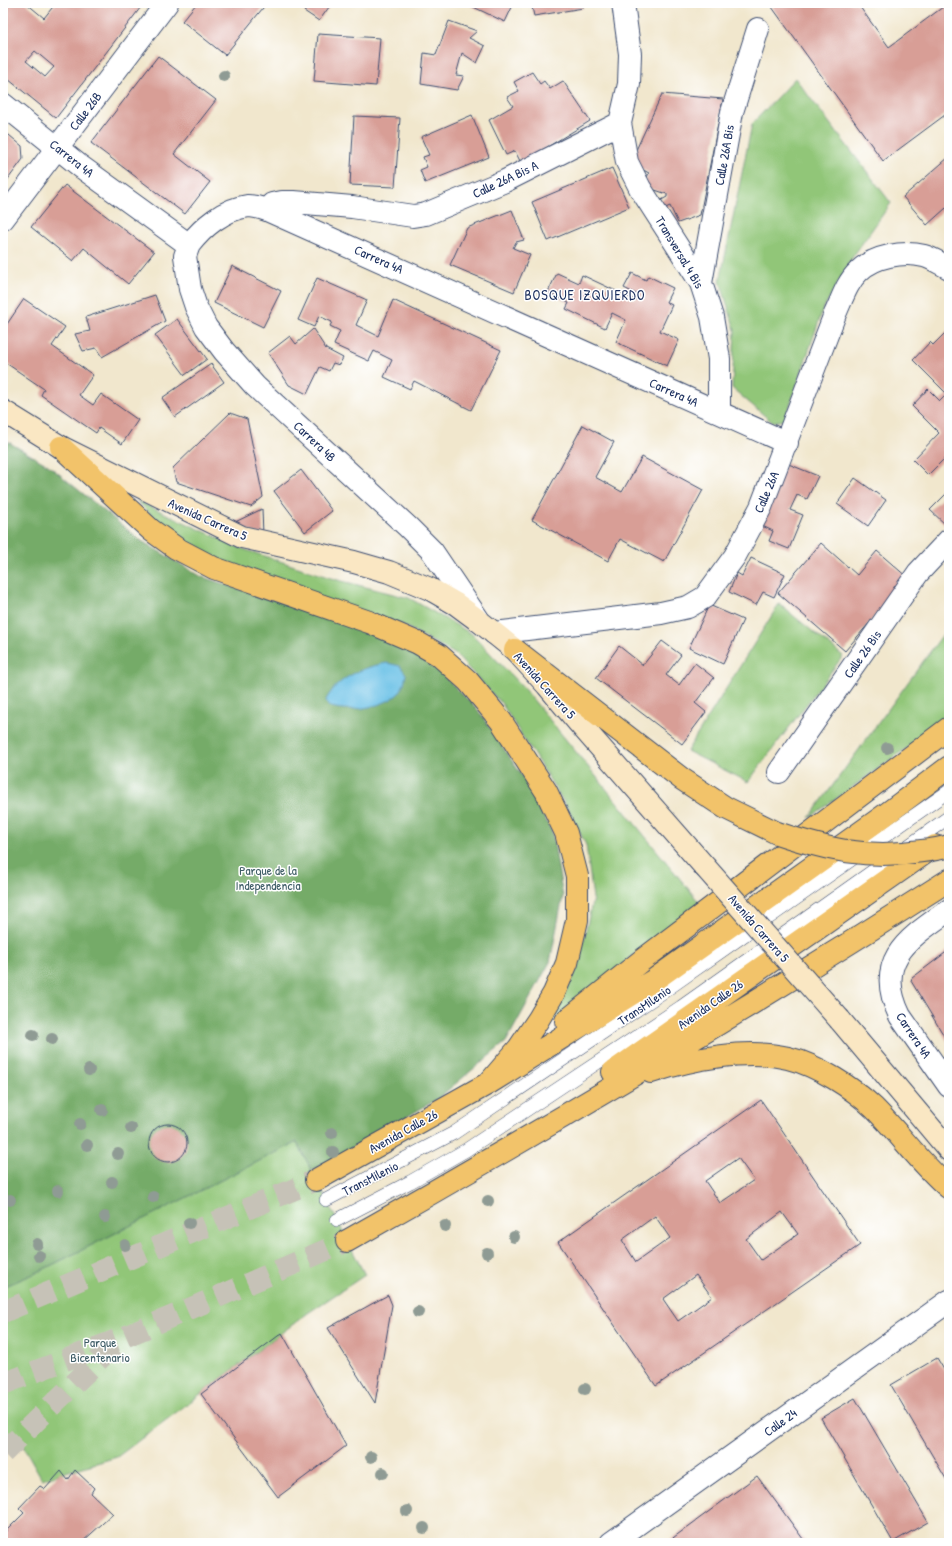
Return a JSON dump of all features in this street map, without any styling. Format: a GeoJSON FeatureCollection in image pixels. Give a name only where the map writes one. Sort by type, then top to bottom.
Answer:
{"type":"FeatureCollection","features":[{"type":"Feature","properties":{"kind":"main road","name":"Avenida Carrera 5"},"geometry":{"type":"LineString","coordinates":[[3,411],[61,447],[242,537],[354,562],[389,572],[430,589],[456,604],[487,627],[515,650],[547,685],[840,1020],[949,1150]]}},
{"type":"Feature","properties":{"kind":"main road"},"geometry":{"type":"LineString","coordinates":[[61,447],[151,530],[176,548],[214,568],[369,622],[418,643],[440,656],[468,681],[501,721],[546,791],[566,833],[577,876],[577,920],[567,963],[554,993],[519,1048],[489,1083]]}},
{"type":"Feature","properties":{"kind":"main road"},"geometry":{"type":"LineString","coordinates":[[515,650],[682,779],[726,808],[777,833],[835,850],[867,854],[916,852],[949,846]]}},
{"type":"Feature","properties":{"kind":"main road","name":"Avenida Calle 26"},"geometry":{"type":"LineString","coordinates":[[489,1083],[641,961],[949,728]]}},
{"type":"Feature","properties":{"kind":"main road","name":"Avenida Calle 26"},"geometry":{"type":"LineString","coordinates":[[316,1180],[489,1083],[654,980],[860,833],[949,767]]}},
{"type":"Feature","properties":{"kind":"main road","name":"Avenida Calle 26"},"geometry":{"type":"LineString","coordinates":[[471,1171],[949,836]]}},
{"type":"Feature","properties":{"kind":"main road","name":"Avenida Calle 26"},"geometry":{"type":"LineString","coordinates":[[347,1241],[471,1171],[623,1081],[871,930],[949,880]]}},
{"type":"Feature","properties":{"kind":"main road"},"geometry":{"type":"LineString","coordinates":[[623,1081],[654,1071],[710,1058],[741,1055],[766,1055],[788,1058],[806,1064],[830,1076],[874,1108],[922,1162],[949,1188]]}},
{"type":"Feature","properties":{"kind":"street","name":"Calle 26B"},"geometry":{"type":"LineString","coordinates":[[3,219],[167,3]]}},
{"type":"Feature","properties":{"kind":"street"},"geometry":{"type":"LineString","coordinates":[[620,123],[629,84],[630,54],[623,3]]}},
{"type":"Feature","properties":{"kind":"street","name":"Calle 26A Bis"},"geometry":{"type":"LineString","coordinates":[[701,283],[732,112],[758,29]]}},
{"type":"Feature","properties":{"kind":"street","name":"Carrera 4A"},"geometry":{"type":"LineString","coordinates":[[3,104],[80,166],[189,245],[199,232],[217,218],[237,208],[250,206],[267,210],[787,443]]}},
{"type":"Feature","properties":{"kind":"street","name":"Calle 26A Bis A"},"geometry":{"type":"LineString","coordinates":[[267,210],[272,204],[294,202],[352,207],[413,216],[426,214],[505,181],[620,123]]}},
{"type":"Feature","properties":{"kind":"street","name":"Transversal 4 Bis"},"geometry":{"type":"LineString","coordinates":[[620,123],[627,162],[640,188],[701,283],[712,317],[719,359],[718,412]]}},
{"type":"Feature","properties":{"kind":"street","name":"Carrera 4B"},"geometry":{"type":"LineString","coordinates":[[189,245],[185,256],[190,289],[196,307],[206,327],[224,351],[255,386],[432,551],[487,627]]}},
{"type":"Feature","properties":{"kind":"street","name":"Calle 26A"},"geometry":{"type":"LineString","coordinates":[[487,627],[661,613],[688,607],[705,597],[734,556],[758,513],[787,443],[846,288],[859,271],[871,262],[893,255],[907,254],[924,256],[949,268]]}},
{"type":"Feature","properties":{"kind":"street","name":"Calle 26 Bis"},"geometry":{"type":"LineString","coordinates":[[779,772],[918,573],[949,540]]}},
{"type":"Feature","properties":{"kind":"street","name":"Carrera 4A"},"geometry":{"type":"LineString","coordinates":[[949,910],[916,933],[903,945],[895,961],[891,977],[891,992],[894,1004],[900,1016],[949,1086]]}},
{"type":"Feature","properties":{"kind":"street","name":"Calle 24"},"geometry":{"type":"LineString","coordinates":[[610,1543],[949,1301]]}},
{"type":"Feature","properties":{"kind":"lane","name":"TransMilenio"},"geometry":{"type":"LineString","coordinates":[[326,1200],[454,1134],[666,990],[949,791]]}},
{"type":"Feature","properties":{"kind":"lane","name":"TransMilenio"},"geometry":{"type":"LineString","coordinates":[[337,1220],[410,1182],[466,1150],[681,1008],[949,817]]}},
{"type":"Feature","properties":{"kind":"green space"},"geometry":{"type":"Polygon","coordinates":[[[795,78],[891,203],[854,255],[823,309],[785,420],[772,422],[732,388],[735,330],[720,281],[752,124],[795,78]]]}},
{"type":"Feature","properties":{"kind":"green space","name":"Parque de la Independencia"},"geometry":{"type":"Polygon","coordinates":[[[3,439],[48,465],[140,540],[202,577],[345,622],[401,644],[440,672],[477,709],[523,777],[552,832],[563,896],[550,962],[506,1042],[436,1100],[312,1171],[297,1142],[36,1273],[3,1287],[3,439]]]}},
{"type":"Feature","properties":{"kind":"green space"},"geometry":{"type":"Polygon","coordinates":[[[136,500],[240,548],[334,579],[409,598],[472,634],[526,691],[699,902],[548,1025],[578,967],[593,898],[586,845],[567,807],[502,704],[455,654],[401,624],[262,580],[191,547],[160,524],[136,500]]]}},
{"type":"Feature","properties":{"kind":"green space"},"geometry":{"type":"Polygon","coordinates":[[[779,604],[843,656],[748,782],[687,751],[779,604]]]}},
{"type":"Feature","properties":{"kind":"green space"},"geometry":{"type":"Polygon","coordinates":[[[949,626],[949,718],[809,818],[949,626]]]}},
{"type":"Feature","properties":{"kind":"green space","name":"Parque Bicentenario"},"geometry":{"type":"Polygon","coordinates":[[[297,1142],[365,1275],[308,1313],[117,1457],[42,1479],[20,1440],[3,1450],[3,1287],[36,1273],[297,1142]]]}},
{"type":"Feature","properties":{"kind":"water"},"geometry":{"type":"Polygon","coordinates":[[[387,663],[400,666],[406,674],[401,690],[398,694],[383,703],[364,708],[345,709],[328,706],[326,700],[331,692],[344,680],[369,667],[387,663]]]}},
{"type":"Feature","properties":{"kind":"building"},"geometry":{"type":"Polygon","coordinates":[[[3,3],[26,3],[44,18],[56,3],[144,3],[56,118],[3,75],[3,3]],[[35,51],[26,61],[45,77],[54,67],[35,51]]]}},
{"type":"Feature","properties":{"kind":"building"},"geometry":{"type":"Polygon","coordinates":[[[197,3],[267,3],[225,55],[182,21],[197,3]]]}},
{"type":"Feature","properties":{"kind":"building"},"geometry":{"type":"Polygon","coordinates":[[[310,3],[332,3],[319,21],[304,11],[310,3]]]}},
{"type":"Feature","properties":{"kind":"building"},"geometry":{"type":"Polygon","coordinates":[[[465,3],[514,3],[505,22],[465,3]]]}},
{"type":"Feature","properties":{"kind":"building"},"geometry":{"type":"Polygon","coordinates":[[[531,3],[582,3],[583,8],[534,16],[531,3]]]}},
{"type":"Feature","properties":{"kind":"building"},"geometry":{"type":"Polygon","coordinates":[[[769,3],[857,3],[889,47],[947,4],[949,6],[949,112],[883,161],[769,3]]]}},
{"type":"Feature","properties":{"kind":"building"},"geometry":{"type":"Polygon","coordinates":[[[449,21],[477,31],[469,38],[485,46],[477,63],[462,53],[456,75],[464,76],[457,90],[421,84],[424,53],[436,55],[449,21]]]}},
{"type":"Feature","properties":{"kind":"building"},"geometry":{"type":"Polygon","coordinates":[[[318,34],[380,38],[376,86],[314,81],[318,34]]]}},
{"type":"Feature","properties":{"kind":"building"},"geometry":{"type":"Polygon","coordinates":[[[158,56],[216,100],[174,154],[210,182],[185,214],[91,143],[158,56]]]}},
{"type":"Feature","properties":{"kind":"building"},"geometry":{"type":"Polygon","coordinates":[[[532,72],[540,84],[544,81],[550,89],[563,81],[590,121],[521,163],[515,151],[506,155],[489,120],[513,106],[507,97],[519,91],[514,82],[532,72]]]}},
{"type":"Feature","properties":{"kind":"building"},"geometry":{"type":"Polygon","coordinates":[[[662,94],[723,99],[700,215],[678,223],[670,206],[661,210],[656,203],[667,197],[667,194],[643,186],[649,173],[630,163],[662,94]]]}},
{"type":"Feature","properties":{"kind":"building"},"geometry":{"type":"Polygon","coordinates":[[[472,115],[489,157],[425,183],[420,170],[427,167],[423,157],[429,155],[421,137],[472,115]]]}},
{"type":"Feature","properties":{"kind":"building"},"geometry":{"type":"Polygon","coordinates":[[[354,116],[400,118],[395,187],[350,185],[354,116]]]}},
{"type":"Feature","properties":{"kind":"building"},"geometry":{"type":"Polygon","coordinates":[[[3,130],[22,146],[23,159],[3,186],[3,130]]]}},
{"type":"Feature","properties":{"kind":"building"},"geometry":{"type":"Polygon","coordinates":[[[949,157],[949,212],[946,208],[927,225],[903,197],[949,157]]]}},
{"type":"Feature","properties":{"kind":"building"},"geometry":{"type":"Polygon","coordinates":[[[612,168],[629,207],[548,241],[532,202],[612,168]]]}},
{"type":"Feature","properties":{"kind":"building"},"geometry":{"type":"Polygon","coordinates":[[[65,185],[154,252],[128,284],[84,248],[73,261],[31,227],[65,185]]]}},
{"type":"Feature","properties":{"kind":"building"},"geometry":{"type":"Polygon","coordinates":[[[512,210],[524,240],[516,242],[513,248],[530,255],[514,292],[450,265],[467,228],[512,210]]]}},
{"type":"Feature","properties":{"kind":"building"},"geometry":{"type":"Polygon","coordinates":[[[232,266],[281,291],[263,327],[214,303],[232,266]]]}},
{"type":"Feature","properties":{"kind":"building"},"geometry":{"type":"Polygon","coordinates":[[[557,273],[579,283],[582,275],[635,300],[638,295],[624,288],[632,273],[646,280],[648,276],[673,288],[666,302],[672,305],[660,331],[679,340],[667,366],[616,342],[626,320],[612,313],[605,328],[566,309],[569,303],[548,292],[557,273]]]}},
{"type":"Feature","properties":{"kind":"building"},"geometry":{"type":"Polygon","coordinates":[[[317,278],[367,300],[356,325],[378,336],[393,300],[501,350],[471,410],[414,381],[410,389],[384,377],[392,360],[374,351],[369,361],[334,345],[340,331],[330,326],[332,322],[319,316],[314,327],[298,320],[317,278]]]}},
{"type":"Feature","properties":{"kind":"building"},"geometry":{"type":"Polygon","coordinates":[[[155,295],[165,321],[102,357],[96,348],[83,351],[75,334],[90,331],[86,317],[155,295]]]}},
{"type":"Feature","properties":{"kind":"building"},"geometry":{"type":"Polygon","coordinates":[[[24,299],[65,327],[52,346],[93,375],[79,395],[93,405],[101,394],[138,420],[122,444],[99,428],[96,433],[41,395],[44,389],[3,361],[3,330],[24,299]]]}},
{"type":"Feature","properties":{"kind":"building"},"geometry":{"type":"Polygon","coordinates":[[[177,319],[207,359],[185,375],[155,335],[177,319]]]}},
{"type":"Feature","properties":{"kind":"building"},"geometry":{"type":"Polygon","coordinates":[[[313,329],[326,349],[343,358],[339,365],[333,363],[329,371],[320,367],[307,394],[289,385],[268,353],[290,336],[296,344],[313,329]]]}},
{"type":"Feature","properties":{"kind":"building"},"geometry":{"type":"Polygon","coordinates":[[[949,329],[949,454],[928,475],[913,460],[939,433],[912,406],[928,389],[940,401],[947,394],[913,360],[930,342],[933,345],[949,329]]]}},
{"type":"Feature","properties":{"kind":"building"},"geometry":{"type":"Polygon","coordinates":[[[211,364],[224,382],[175,417],[162,398],[211,364]]]}},
{"type":"Feature","properties":{"kind":"building"},"geometry":{"type":"Polygon","coordinates":[[[230,413],[247,419],[263,497],[251,507],[176,482],[173,468],[230,413]]]}},
{"type":"Feature","properties":{"kind":"building"},"geometry":{"type":"Polygon","coordinates":[[[583,425],[614,442],[595,477],[622,492],[642,457],[703,490],[664,562],[620,539],[608,561],[532,520],[583,425]]]}},
{"type":"Feature","properties":{"kind":"building"},"geometry":{"type":"Polygon","coordinates":[[[786,463],[818,476],[807,499],[797,495],[790,510],[803,515],[789,549],[769,541],[773,531],[760,525],[786,463]]]}},
{"type":"Feature","properties":{"kind":"building"},"geometry":{"type":"Polygon","coordinates":[[[301,470],[332,511],[305,532],[274,491],[301,470]]]}},
{"type":"Feature","properties":{"kind":"building"},"geometry":{"type":"Polygon","coordinates":[[[855,478],[886,500],[868,526],[837,504],[855,478]]]}},
{"type":"Feature","properties":{"kind":"building"},"geometry":{"type":"Polygon","coordinates":[[[946,494],[949,497],[949,522],[946,525],[930,510],[946,494]]]}},
{"type":"Feature","properties":{"kind":"building"},"geometry":{"type":"Polygon","coordinates":[[[262,509],[263,535],[229,525],[262,509]]]}},
{"type":"Feature","properties":{"kind":"building"},"geometry":{"type":"Polygon","coordinates":[[[821,543],[857,575],[877,551],[908,578],[845,651],[778,593],[821,543]]]}},
{"type":"Feature","properties":{"kind":"building"},"geometry":{"type":"Polygon","coordinates":[[[751,558],[785,574],[774,597],[763,592],[756,605],[729,592],[737,573],[742,576],[751,558]]]}},
{"type":"Feature","properties":{"kind":"building"},"geometry":{"type":"Polygon","coordinates":[[[709,605],[743,620],[723,664],[689,648],[709,605]]]}},
{"type":"Feature","properties":{"kind":"building"},"geometry":{"type":"Polygon","coordinates":[[[662,641],[681,655],[666,675],[679,685],[695,663],[714,678],[695,703],[706,712],[682,744],[596,678],[619,646],[643,665],[662,641]]]}},
{"type":"Feature","properties":{"kind":"building"},"geometry":{"type":"Polygon","coordinates":[[[949,950],[949,1044],[911,981],[912,978],[949,950]]]}},
{"type":"Feature","properties":{"kind":"building"},"geometry":{"type":"Polygon","coordinates":[[[761,1100],[860,1245],[656,1386],[558,1242],[761,1100]],[[738,1158],[705,1181],[720,1203],[754,1180],[738,1158]],[[782,1212],[746,1239],[761,1260],[798,1234],[782,1212]],[[655,1216],[622,1240],[636,1262],[670,1238],[655,1216]],[[696,1275],[663,1299],[678,1321],[712,1297],[696,1275]]]}},
{"type":"Feature","properties":{"kind":"building"},"geometry":{"type":"Polygon","coordinates":[[[164,1124],[172,1124],[179,1127],[184,1132],[187,1143],[184,1154],[179,1159],[172,1162],[164,1162],[157,1159],[152,1154],[149,1147],[149,1139],[152,1132],[157,1127],[164,1124]]]}},
{"type":"Feature","properties":{"kind":"building"},"geometry":{"type":"Polygon","coordinates":[[[388,1295],[392,1305],[375,1403],[328,1328],[388,1295]]]}},
{"type":"Feature","properties":{"kind":"building"},"geometry":{"type":"Polygon","coordinates":[[[282,1333],[346,1446],[278,1497],[201,1394],[282,1333]]]}},
{"type":"Feature","properties":{"kind":"building"},"geometry":{"type":"Polygon","coordinates":[[[937,1358],[949,1378],[949,1484],[891,1385],[937,1358]]]}},
{"type":"Feature","properties":{"kind":"building"},"geometry":{"type":"Polygon","coordinates":[[[855,1398],[928,1522],[893,1542],[821,1418],[855,1398]]]}},
{"type":"Feature","properties":{"kind":"building"},"geometry":{"type":"Polygon","coordinates":[[[75,1470],[94,1488],[91,1493],[113,1514],[81,1543],[8,1543],[3,1539],[3,1534],[24,1513],[19,1508],[40,1486],[45,1489],[61,1471],[68,1480],[75,1470]]]}},
{"type":"Feature","properties":{"kind":"building"},"geometry":{"type":"Polygon","coordinates":[[[757,1476],[806,1543],[666,1543],[757,1476]]]}},
{"type":"Feature","properties":{"kind":"tunnel"},"geometry":{"type":"LineString","coordinates":[[3,1312],[316,1180]]}},
{"type":"Feature","properties":{"kind":"tunnel"},"geometry":{"type":"LineString","coordinates":[[3,1384],[122,1338],[347,1241]]}},
{"type":"Feature","properties":{"kind":"tunnel"},"geometry":{"type":"LineString","coordinates":[[3,1453],[115,1344]]}},
{"type":"Feature","properties":{"kind":"district","name":"BOSQUE IZQUIERDO"},"geometry":{"type":"Point","coordinates":[585,295]}}]}
